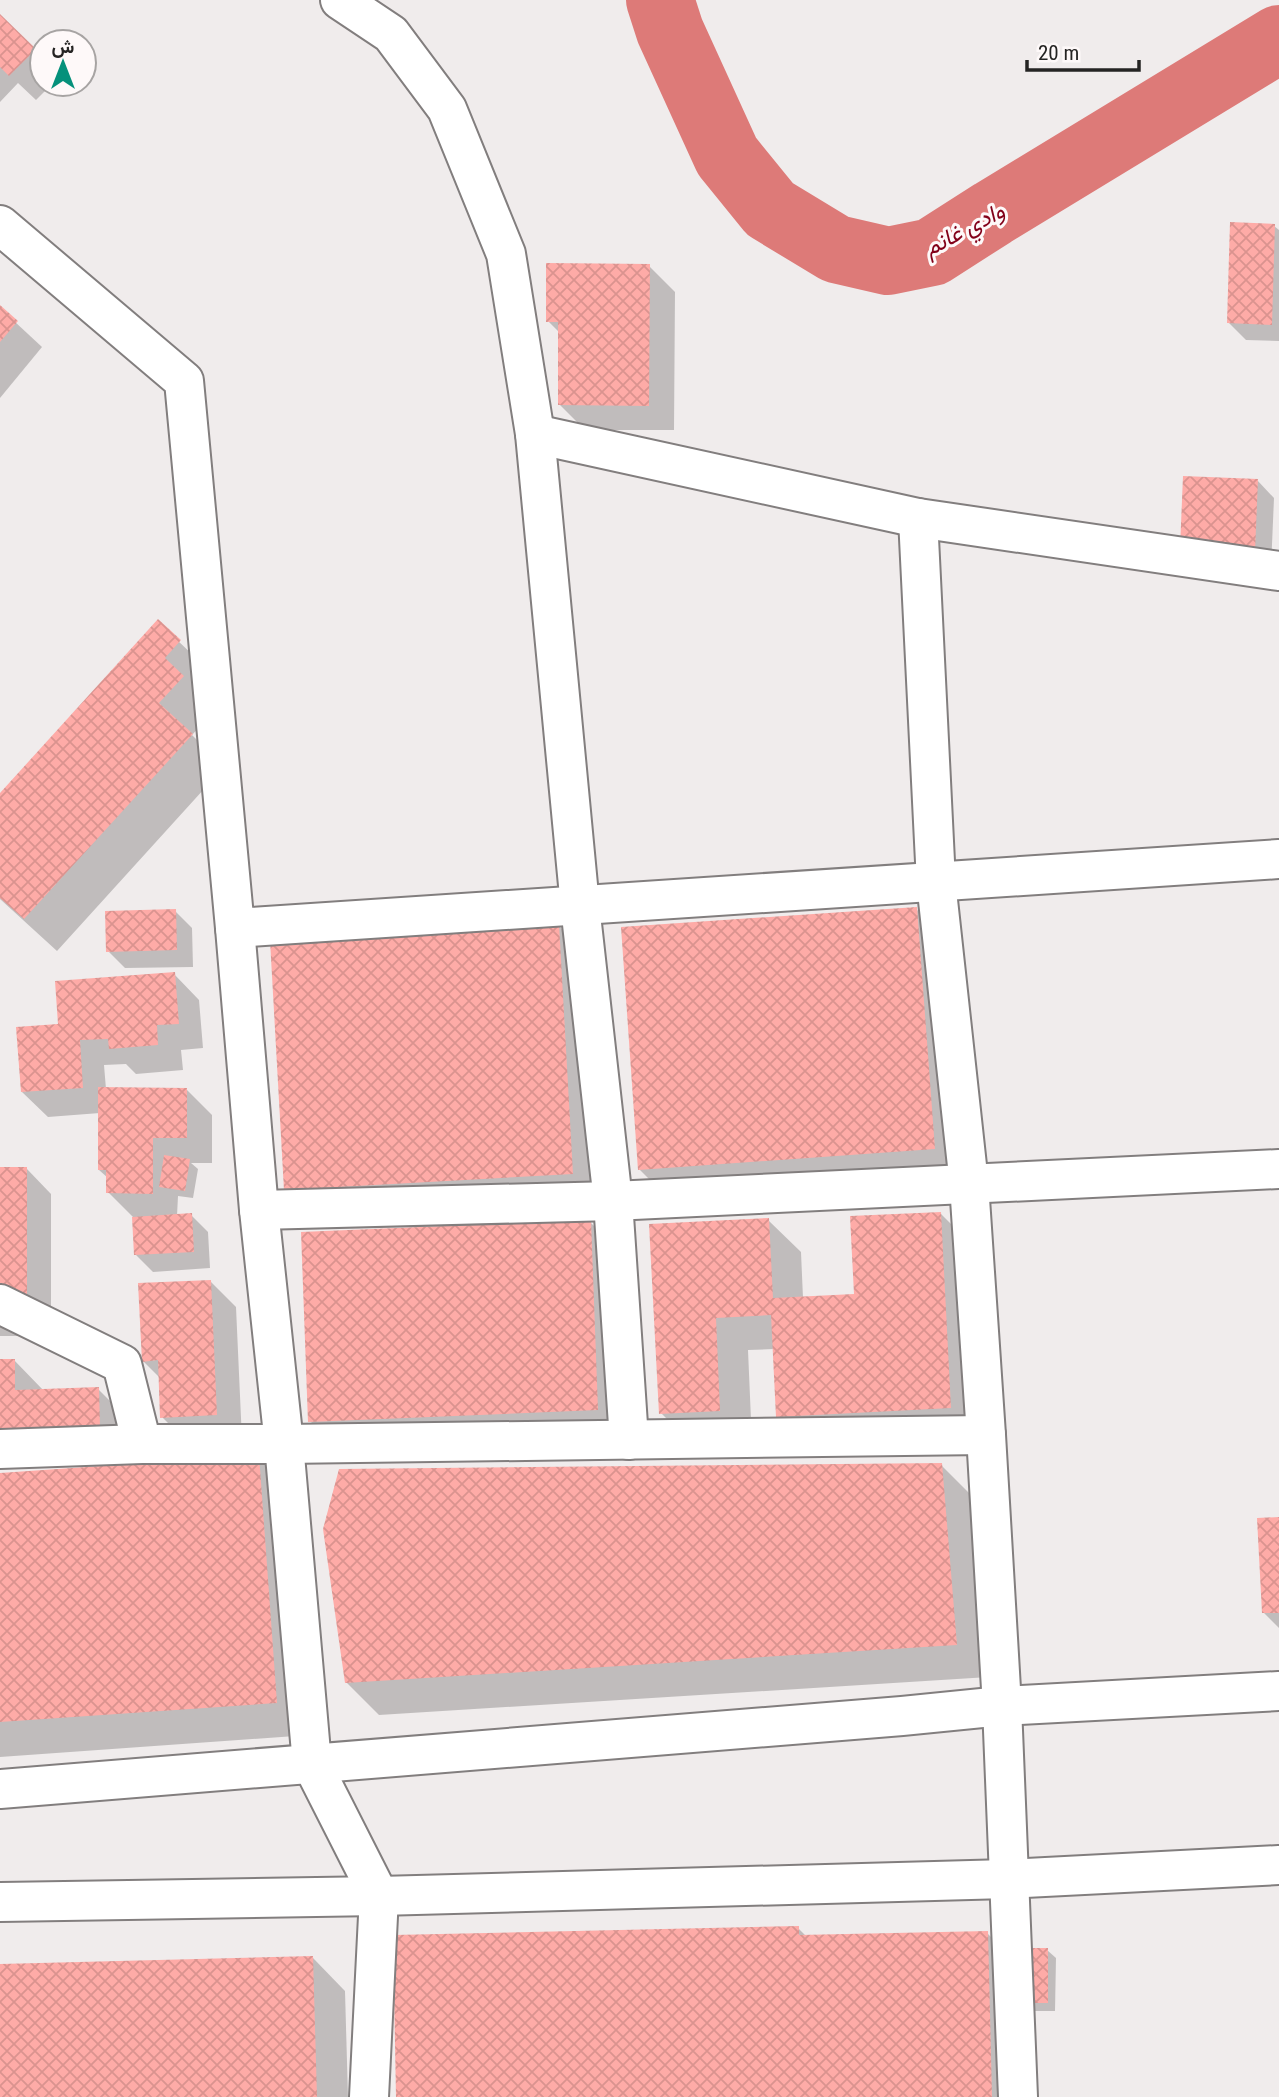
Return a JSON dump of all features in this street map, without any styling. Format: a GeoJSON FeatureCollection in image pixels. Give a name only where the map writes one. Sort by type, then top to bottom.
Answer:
{"type":"FeatureCollection","features":[{"type":"Feature","properties":{"kind":"street"},"geometry":{"type":"LineString","coordinates":[[340,0],[391,34],[447,109],[506,254],[535,434],[580,905],[613,1201],[629,1440]]}},
{"type":"Feature","properties":{"kind":"street"},"geometry":{"type":"LineString","coordinates":[[0,225],[184,381],[312,1764],[379,1896],[369,2097]]}},
{"type":"Feature","properties":{"kind":"street"},"geometry":{"type":"LineString","coordinates":[[535,434],[918,518],[1279,571]]}},
{"type":"Feature","properties":{"kind":"street"},"geometry":{"type":"LineString","coordinates":[[918,518],[936,882],[969,1184],[986,1435],[1002,1706],[1018,2097]]}},
{"type":"Feature","properties":{"kind":"street"},"geometry":{"type":"LineString","coordinates":[[235,928],[1279,859]]}},
{"type":"Feature","properties":{"kind":"street"},"geometry":{"type":"LineString","coordinates":[[259,1210],[613,1201],[1279,1169]]}},
{"type":"Feature","properties":{"kind":"street"},"geometry":{"type":"LineString","coordinates":[[0,1304],[122,1364],[142,1444]]}},
{"type":"Feature","properties":{"kind":"street"},"geometry":{"type":"LineString","coordinates":[[0,1448],[142,1444],[986,1435]]}},
{"type":"Feature","properties":{"kind":"street"},"geometry":{"type":"LineString","coordinates":[[0,1789],[1002,1706],[1279,1691]]}},
{"type":"Feature","properties":{"kind":"street"},"geometry":{"type":"LineString","coordinates":[[0,1902],[379,1896],[1007,1879],[1279,1865]]}},
{"type":"Feature","properties":{"kind":"building"},"geometry":{"type":"Polygon","coordinates":[[[0,14],[28,41],[28,57],[9,76],[0,67],[0,14]]]}},
{"type":"Feature","properties":{"kind":"building"},"geometry":{"type":"Polygon","coordinates":[[[1230,222],[1275,224],[1272,325],[1227,323],[1230,222]]]}},
{"type":"Feature","properties":{"kind":"building"},"geometry":{"type":"Polygon","coordinates":[[[546,263],[650,264],[649,406],[558,405],[558,322],[546,322],[546,263]]]}},
{"type":"Feature","properties":{"kind":"building"},"geometry":{"type":"Polygon","coordinates":[[[0,305],[18,321],[0,342],[0,305]]]}},
{"type":"Feature","properties":{"kind":"building"},"geometry":{"type":"Polygon","coordinates":[[[1183,476],[1258,479],[1255,552],[1180,549],[1183,476]]]}},
{"type":"Feature","properties":{"kind":"building"},"geometry":{"type":"Polygon","coordinates":[[[158,619],[181,640],[165,658],[184,676],[159,703],[193,734],[24,919],[0,898],[0,793],[158,619]]]}},
{"type":"Feature","properties":{"kind":"building"},"geometry":{"type":"Polygon","coordinates":[[[917,907],[935,1149],[638,1170],[621,927],[917,907]]]}},
{"type":"Feature","properties":{"kind":"building"},"geometry":{"type":"Polygon","coordinates":[[[176,909],[177,950],[106,952],[105,911],[176,909]]]}},
{"type":"Feature","properties":{"kind":"building"},"geometry":{"type":"Polygon","coordinates":[[[559,924],[573,1174],[284,1190],[270,940],[559,924]]]}},
{"type":"Feature","properties":{"kind":"building"},"geometry":{"type":"Polygon","coordinates":[[[175,972],[179,1024],[157,1025],[158,1045],[109,1049],[108,1039],[80,1040],[83,1088],[21,1092],[16,1027],[58,1024],[55,981],[175,972]]]}},
{"type":"Feature","properties":{"kind":"building"},"geometry":{"type":"Polygon","coordinates":[[[98,1087],[187,1088],[187,1138],[153,1138],[153,1194],[106,1193],[106,1170],[98,1170],[98,1087]]]}},
{"type":"Feature","properties":{"kind":"building"},"geometry":{"type":"Polygon","coordinates":[[[164,1155],[190,1159],[185,1191],[159,1187],[164,1155]]]}},
{"type":"Feature","properties":{"kind":"building"},"geometry":{"type":"Polygon","coordinates":[[[0,1167],[27,1167],[27,1312],[0,1312],[0,1167]]]}},
{"type":"Feature","properties":{"kind":"building"},"geometry":{"type":"Polygon","coordinates":[[[941,1212],[951,1408],[776,1417],[771,1315],[716,1318],[720,1411],[659,1414],[649,1224],[769,1218],[773,1298],[854,1294],[850,1216],[941,1212]]]}},
{"type":"Feature","properties":{"kind":"building"},"geometry":{"type":"Polygon","coordinates":[[[192,1213],[194,1252],[134,1255],[132,1217],[192,1213]]]}},
{"type":"Feature","properties":{"kind":"building"},"geometry":{"type":"Polygon","coordinates":[[[591,1220],[598,1410],[308,1422],[301,1232],[591,1220]]]}},
{"type":"Feature","properties":{"kind":"building"},"geometry":{"type":"Polygon","coordinates":[[[211,1280],[217,1415],[160,1418],[158,1360],[142,1362],[138,1283],[211,1280]]]}},
{"type":"Feature","properties":{"kind":"building"},"geometry":{"type":"Polygon","coordinates":[[[0,1359],[15,1359],[15,1390],[99,1387],[100,1428],[0,1431],[0,1359]]]}},
{"type":"Feature","properties":{"kind":"building"},"geometry":{"type":"Polygon","coordinates":[[[259,1455],[277,1703],[0,1722],[0,1473],[259,1455]]]}},
{"type":"Feature","properties":{"kind":"building"},"geometry":{"type":"Polygon","coordinates":[[[942,1463],[957,1645],[345,1683],[323,1529],[339,1469],[942,1463]]]}},
{"type":"Feature","properties":{"kind":"building"},"geometry":{"type":"Polygon","coordinates":[[[1279,1517],[1279,1613],[1262,1613],[1257,1518],[1279,1517]]]}},
{"type":"Feature","properties":{"kind":"building"},"geometry":{"type":"Polygon","coordinates":[[[799,1926],[799,1935],[988,1931],[992,2097],[396,2097],[393,1935],[799,1926]]]}},
{"type":"Feature","properties":{"kind":"building"},"geometry":{"type":"Polygon","coordinates":[[[1020,1948],[1048,1948],[1048,2003],[1019,2003],[1020,1948]]]}},
{"type":"Feature","properties":{"kind":"building"},"geometry":{"type":"Polygon","coordinates":[[[313,1956],[317,2097],[0,2097],[0,1964],[313,1956]]]}},
{"type":"Feature","properties":{"kind":"waterway","name":"وادي غانم"},"geometry":{"type":"LineString","coordinates":[[660,0],[670,31],[727,156],[770,209],[836,249],[888,261],[932,252],[1279,39]]}}]}
